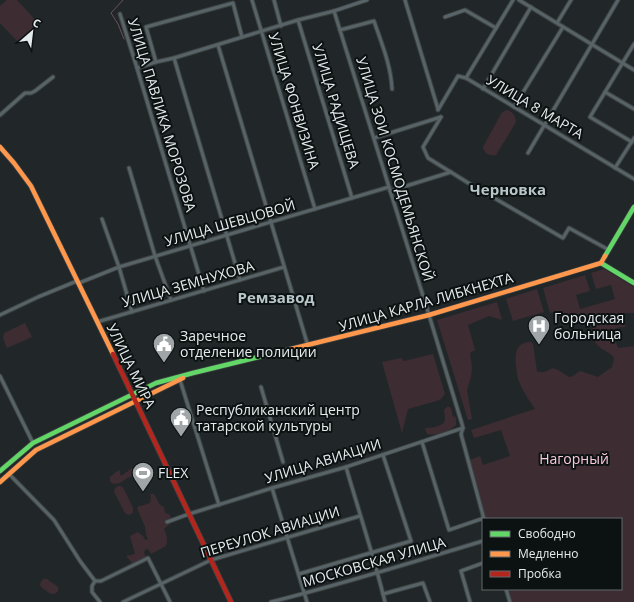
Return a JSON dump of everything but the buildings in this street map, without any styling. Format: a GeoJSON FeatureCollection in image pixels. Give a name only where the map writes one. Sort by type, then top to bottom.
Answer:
{"type":"FeatureCollection","features":[{"type":"Feature","properties":{"kind":"main road","name":"УЛИЦА МИРА"},"geometry":{"type":"LineString","coordinates":[[0,147],[31,186],[231,602]]}},
{"type":"Feature","properties":{"kind":"main road"},"geometry":{"type":"LineString","coordinates":[[634,207],[601,263],[634,283]]}},
{"type":"Feature","properties":{"kind":"main road","name":"УЛИЦА КАРЛА ЛИБКНЕХТА"},"geometry":{"type":"LineString","coordinates":[[2,470],[33,443],[156,384],[193,373],[308,346],[429,315],[601,263]]}},
{"type":"Feature","properties":{"kind":"main road","name":"УЛИЦА КАРЛА ЛИБКНЕХТА"},"geometry":{"type":"LineString","coordinates":[[0,482],[36,450],[193,373]]}},
{"type":"Feature","properties":{"kind":"main road"},"geometry":{"type":"LineString","coordinates":[[2,470],[9,474]]}},
{"type":"Feature","properties":{"kind":"street","name":"УЛИЦА ФОНВИЗИНА"},"geometry":{"type":"LineString","coordinates":[[252,0],[315,209]]}},
{"type":"Feature","properties":{"kind":"street"},"geometry":{"type":"LineString","coordinates":[[274,0],[281,26]]}},
{"type":"Feature","properties":{"kind":"street"},"geometry":{"type":"LineString","coordinates":[[137,68],[367,0]]}},
{"type":"Feature","properties":{"kind":"street","name":"УЛИЦА 8 МАРТА"},"geometry":{"type":"LineString","coordinates":[[405,0],[438,110],[458,76],[466,78],[634,179]]}},
{"type":"Feature","properties":{"kind":"street"},"geometry":{"type":"LineString","coordinates":[[466,78],[513,0]]}},
{"type":"Feature","properties":{"kind":"street"},"geometry":{"type":"LineString","coordinates":[[519,0],[525,2],[634,70]]}},
{"type":"Feature","properties":{"kind":"street"},"geometry":{"type":"LineString","coordinates":[[557,23],[571,0]]}},
{"type":"Feature","properties":{"kind":"street"},"geometry":{"type":"LineString","coordinates":[[528,153],[618,0]]}},
{"type":"Feature","properties":{"kind":"street"},"geometry":{"type":"LineString","coordinates":[[156,62],[146,27],[233,3],[242,37]]}},
{"type":"Feature","properties":{"kind":"street"},"geometry":{"type":"LineString","coordinates":[[483,89],[531,7]]}},
{"type":"Feature","properties":{"kind":"street"},"geometry":{"type":"LineString","coordinates":[[445,17],[465,10],[496,28]]}},
{"type":"Feature","properties":{"kind":"street","name":"УЛИЦА ЗОИ КОСМОДЕМЬЯНСКОЙ"},"geometry":{"type":"LineString","coordinates":[[334,11],[463,428],[461,434],[484,518]]}},
{"type":"Feature","properties":{"kind":"street","name":"УЛИЦА ПАВЛИКА МОРОЗОВА"},"geometry":{"type":"LineString","coordinates":[[120,14],[204,290]]}},
{"type":"Feature","properties":{"kind":"street","name":"УЛИЦА РАДИЩЕВА"},"geometry":{"type":"LineString","coordinates":[[298,20],[352,198]]}},
{"type":"Feature","properties":{"kind":"street"},"geometry":{"type":"LineString","coordinates":[[340,30],[374,21],[392,79],[392,88]]}},
{"type":"Feature","properties":{"kind":"street"},"geometry":{"type":"LineString","coordinates":[[514,108],[563,27]]}},
{"type":"Feature","properties":{"kind":"street"},"geometry":{"type":"LineString","coordinates":[[615,168],[633,140],[590,117],[634,44]]}},
{"type":"Feature","properties":{"kind":"street"},"geometry":{"type":"LineString","coordinates":[[218,45],[308,346]]}},
{"type":"Feature","properties":{"kind":"street"},"geometry":{"type":"LineString","coordinates":[[174,58],[240,280]]}},
{"type":"Feature","properties":{"kind":"street"},"geometry":{"type":"LineString","coordinates":[[0,115],[24,94],[35,91],[53,77]]}},
{"type":"Feature","properties":{"kind":"street"},"geometry":{"type":"LineString","coordinates":[[605,92],[634,109]]}},
{"type":"Feature","properties":{"kind":"street"},"geometry":{"type":"LineString","coordinates":[[374,138],[441,117],[423,147],[428,158],[563,238],[569,228],[609,250]]}},
{"type":"Feature","properties":{"kind":"street"},"geometry":{"type":"LineString","coordinates":[[129,168],[155,256],[171,300]]}},
{"type":"Feature","properties":{"kind":"street","name":"УЛИЦА ШЕВЦОВОЙ"},"geometry":{"type":"LineString","coordinates":[[0,315],[38,297],[119,267],[352,198],[451,172]]}},
{"type":"Feature","properties":{"kind":"street"},"geometry":{"type":"LineString","coordinates":[[102,218],[119,267],[132,312]]}},
{"type":"Feature","properties":{"kind":"street","name":"УЛИЦА ЗЕМНУХОВА"},"geometry":{"type":"LineString","coordinates":[[97,322],[284,267]]}},
{"type":"Feature","properties":{"kind":"street"},"geometry":{"type":"LineString","coordinates":[[0,376],[33,443]]}},
{"type":"Feature","properties":{"kind":"street"},"geometry":{"type":"LineString","coordinates":[[180,380],[219,505]]}},
{"type":"Feature","properties":{"kind":"street"},"geometry":{"type":"LineString","coordinates":[[261,387],[284,462]]}},
{"type":"Feature","properties":{"kind":"street","name":"УЛИЦА АВИАЦИИ"},"geometry":{"type":"LineString","coordinates":[[167,522],[272,488],[346,467],[463,428]]}},
{"type":"Feature","properties":{"kind":"street"},"geometry":{"type":"LineString","coordinates":[[422,442],[449,530],[482,520]]}},
{"type":"Feature","properties":{"kind":"street"},"geometry":{"type":"LineString","coordinates":[[299,574],[411,541],[383,455]]}},
{"type":"Feature","properties":{"kind":"street"},"geometry":{"type":"LineString","coordinates":[[346,467],[386,602]]}},
{"type":"Feature","properties":{"kind":"street"},"geometry":{"type":"LineString","coordinates":[[9,474],[54,520],[80,561],[95,580],[101,581],[148,558],[170,602]]}},
{"type":"Feature","properties":{"kind":"street"},"geometry":{"type":"LineString","coordinates":[[272,488],[307,602]]}},
{"type":"Feature","properties":{"kind":"street","name":"ПЕРЕУЛОК АВИАЦИИ"},"geometry":{"type":"LineString","coordinates":[[123,602],[211,560],[360,516]]}},
{"type":"Feature","properties":{"kind":"street","name":"МОСКОВСКАЯ УЛИЦА"},"geometry":{"type":"LineString","coordinates":[[271,602],[305,594],[482,541]]}},
{"type":"Feature","properties":{"kind":"street"},"geometry":{"type":"LineString","coordinates":[[470,602],[461,571],[482,563]]}},
{"type":"Feature","properties":{"kind":"street"},"geometry":{"type":"LineString","coordinates":[[95,580],[92,586],[92,592],[100,602]]}},
{"type":"Feature","properties":{"kind":"street"},"geometry":{"type":"LineString","coordinates":[[383,594],[424,583],[430,602]]}},
{"type":"Feature","properties":{"kind":"street"},"geometry":{"type":"LineString","coordinates":[[506,590],[510,602]]}},
{"type":"Feature","properties":{"kind":"green space"},"geometry":{"type":"Polygon","coordinates":[[[7,0],[17,0],[38,23],[18,42],[0,23],[0,6],[7,0]]]}},
{"type":"Feature","properties":{"kind":"green space"},"geometry":{"type":"Polygon","coordinates":[[[508,110],[514,114],[516,122],[496,155],[488,154],[483,147],[501,114],[508,110]]]}},
{"type":"Feature","properties":{"kind":"green space"},"geometry":{"type":"Polygon","coordinates":[[[604,269],[634,287],[634,313],[620,313],[567,324],[565,320],[562,321],[557,311],[550,313],[543,288],[585,275],[590,291],[576,295],[580,309],[615,299],[611,285],[596,289],[591,273],[604,269]]]}},
{"type":"Feature","properties":{"kind":"green space"},"geometry":{"type":"Polygon","coordinates":[[[537,289],[544,312],[513,321],[506,299],[537,289]]]}},
{"type":"Feature","properties":{"kind":"green space"},"geometry":{"type":"Polygon","coordinates":[[[497,302],[502,320],[489,316],[468,325],[475,350],[470,353],[472,367],[467,390],[472,419],[468,420],[437,320],[497,302]]]}},
{"type":"Feature","properties":{"kind":"green space","name":"Нагорный"},"geometry":{"type":"Polygon","coordinates":[[[621,318],[625,321],[625,327],[620,327],[613,330],[618,348],[634,346],[634,602],[512,602],[508,590],[622,590],[622,518],[486,518],[470,460],[480,456],[483,465],[510,456],[501,430],[474,438],[471,430],[535,409],[518,378],[516,354],[517,350],[522,344],[531,342],[533,344],[537,371],[539,372],[547,371],[553,368],[569,377],[580,371],[598,377],[612,367],[614,358],[612,355],[596,344],[591,338],[591,331],[593,327],[621,318]]]}},
{"type":"Feature","properties":{"kind":"green space"},"geometry":{"type":"Polygon","coordinates":[[[25,323],[32,337],[7,348],[3,338],[4,333],[25,323]]]}},
{"type":"Feature","properties":{"kind":"green space"},"geometry":{"type":"Polygon","coordinates":[[[433,354],[445,394],[440,400],[408,409],[402,433],[382,362],[401,358],[404,361],[433,354]]]}},
{"type":"Feature","properties":{"kind":"green space"},"geometry":{"type":"Polygon","coordinates":[[[448,406],[451,408],[453,417],[455,416],[456,425],[443,433],[427,434],[425,428],[435,427],[444,423],[444,410],[448,406]]]}},
{"type":"Feature","properties":{"kind":"green space"},"geometry":{"type":"Polygon","coordinates":[[[132,468],[137,471],[136,475],[127,478],[120,483],[113,484],[110,481],[110,477],[116,472],[120,470],[121,476],[132,468]]]}},
{"type":"Feature","properties":{"kind":"green space"},"geometry":{"type":"Polygon","coordinates":[[[118,486],[123,487],[133,508],[133,512],[130,514],[127,515],[125,513],[114,492],[115,488],[118,486]]]}},
{"type":"Feature","properties":{"kind":"green space"},"geometry":{"type":"Polygon","coordinates":[[[150,494],[154,494],[160,505],[164,507],[165,513],[169,514],[173,521],[164,529],[167,538],[166,546],[151,554],[149,550],[146,549],[144,552],[146,559],[133,564],[126,556],[135,554],[130,536],[138,532],[144,537],[145,540],[148,539],[137,508],[150,503],[150,494]]]}},
{"type":"Feature","properties":{"kind":"green space"},"geometry":{"type":"Polygon","coordinates":[[[43,579],[47,579],[58,587],[58,591],[52,594],[41,587],[40,584],[43,579]]]}},
{"type":"Feature","properties":{"kind":"waterway"},"geometry":{"type":"LineString","coordinates":[[123,0],[111,13],[118,24],[124,39]]}},
{"type":"Feature","properties":{"kind":"traffic: fast"},"geometry":{"type":"LineString","coordinates":[[605,256],[634,207]]}},
{"type":"Feature","properties":{"kind":"traffic: fast"},"geometry":{"type":"LineString","coordinates":[[601,263],[634,283]]}},
{"type":"Feature","properties":{"kind":"traffic: fast"},"geometry":{"type":"LineString","coordinates":[[0,471],[33,443],[156,383],[287,350]]}},
{"type":"Feature","properties":{"kind":"traffic: slow"},"geometry":{"type":"LineString","coordinates":[[0,147],[31,186],[113,354]]}},
{"type":"Feature","properties":{"kind":"traffic: slow"},"geometry":{"type":"LineString","coordinates":[[287,350],[429,315],[601,263],[605,256]]}},
{"type":"Feature","properties":{"kind":"traffic: slow"},"geometry":{"type":"LineString","coordinates":[[0,482],[36,450],[183,378]]}},
{"type":"Feature","properties":{"kind":"traffic: jam"},"geometry":{"type":"LineString","coordinates":[[113,354],[231,602]]}},
{"type":"Feature","properties":{"kind":"place","name":"Городская больница"},"geometry":{"type":"Point","coordinates":[539,346]}},
{"type":"Feature","properties":{"kind":"place","name":"Заречное отделение полиции"},"geometry":{"type":"Point","coordinates":[164,364]}},
{"type":"Feature","properties":{"kind":"place","name":"Республиканский центр татарской культуры"},"geometry":{"type":"Point","coordinates":[181,438]}},
{"type":"Feature","properties":{"kind":"place","name":"FLEX"},"geometry":{"type":"Point","coordinates":[143,492]}},
{"type":"Feature","properties":{"kind":"district","name":"Черновка"},"geometry":{"type":"Point","coordinates":[508,190]}},
{"type":"Feature","properties":{"kind":"district","name":"Ремзавод"},"geometry":{"type":"Point","coordinates":[276,298]}}]}
